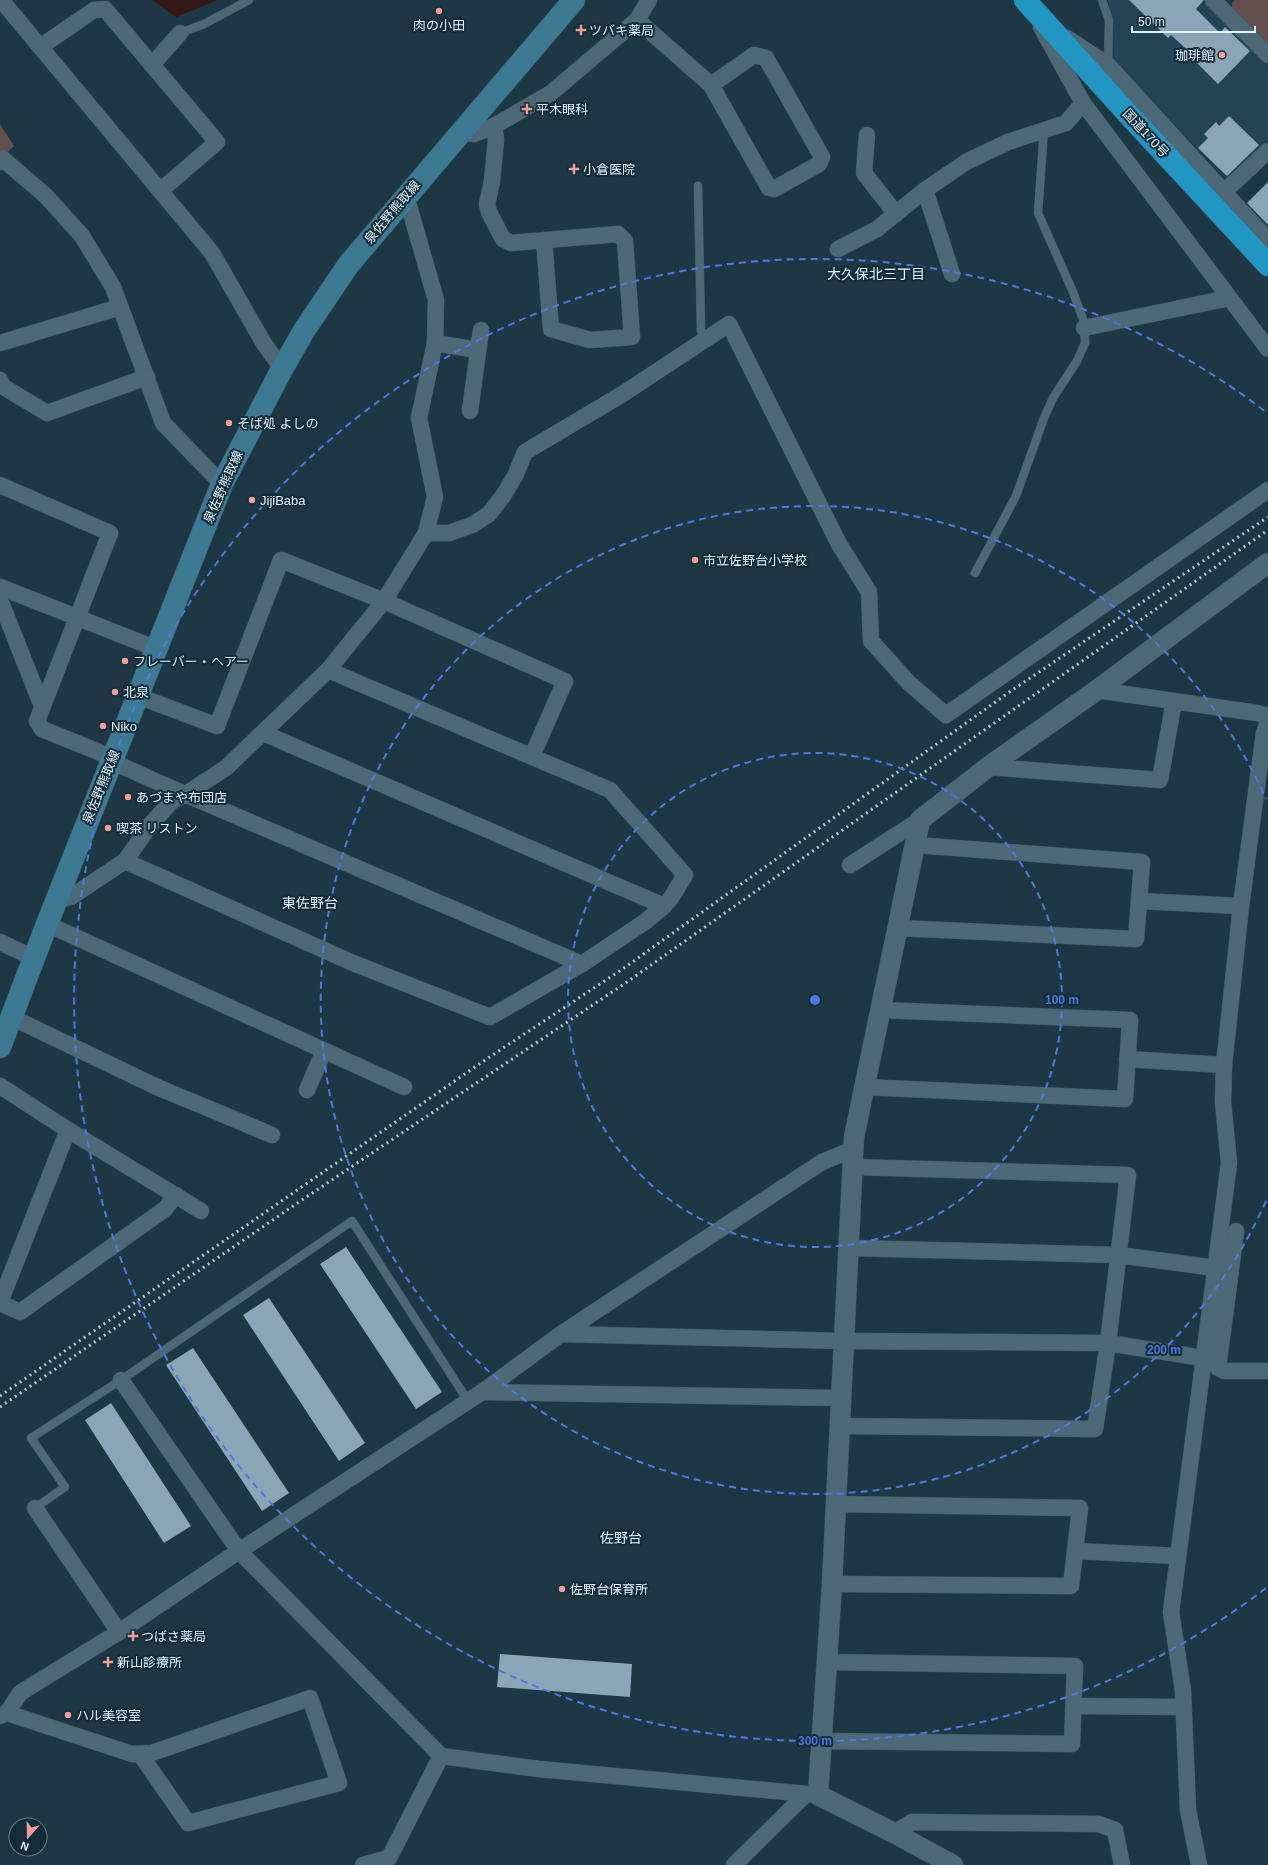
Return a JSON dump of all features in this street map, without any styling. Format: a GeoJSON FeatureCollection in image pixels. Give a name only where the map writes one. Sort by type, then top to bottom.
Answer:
{"type":"FeatureCollection","features":[{"type":"Feature","properties":{"kind":"highway","name":"国道170号"},"geometry":{"type":"LineString","coordinates":[[1027,2],[1268,265]]}},
{"type":"Feature","properties":{"kind":"main road","name":"泉佐野熊取線"},"geometry":{"type":"LineString","coordinates":[[0,1047],[47,924],[222,484],[282,369],[305,329],[349,264],[574,0]]}},
{"type":"Feature","properties":{"kind":"street"},"geometry":{"type":"LineString","coordinates":[[1,0],[212,253],[263,342],[282,369]]}},
{"type":"Feature","properties":{"kind":"street"},"geometry":{"type":"LineString","coordinates":[[460,133],[474,134],[494,126],[551,93],[637,20],[649,0]]}},
{"type":"Feature","properties":{"kind":"street"},"geometry":{"type":"LineString","coordinates":[[1027,2],[1083,103],[1268,349]]}},
{"type":"Feature","properties":{"kind":"street"},"geometry":{"type":"LineString","coordinates":[[1218,2],[1268,55]]}},
{"type":"Feature","properties":{"kind":"street"},"geometry":{"type":"LineString","coordinates":[[40,47],[94,10],[104,9],[217,142],[160,190]]}},
{"type":"Feature","properties":{"kind":"street"},"geometry":{"type":"LineString","coordinates":[[637,20],[711,85],[769,188],[774,189],[819,164],[822,157],[766,58],[754,55],[711,85]]}},
{"type":"Feature","properties":{"kind":"street"},"geometry":{"type":"LineString","coordinates":[[1046,24],[1108,65],[1268,240]]}},
{"type":"Feature","properties":{"kind":"street"},"geometry":{"type":"LineString","coordinates":[[152,65],[180,33]]}},
{"type":"Feature","properties":{"kind":"street"},"geometry":{"type":"LineString","coordinates":[[838,249],[877,229],[925,190],[966,162],[1008,142],[1066,123],[1083,103]]}},
{"type":"Feature","properties":{"kind":"street"},"geometry":{"type":"LineString","coordinates":[[494,126],[496,140],[492,181],[487,204],[489,212],[503,239],[511,243],[544,240],[618,234],[625,241],[632,337],[590,340],[551,329],[544,240]]}},
{"type":"Feature","properties":{"kind":"street"},"geometry":{"type":"LineString","coordinates":[[866,135],[864,173],[896,214]]}},
{"type":"Feature","properties":{"kind":"street"},"geometry":{"type":"LineString","coordinates":[[1224,192],[1268,151]]}},
{"type":"Feature","properties":{"kind":"street"},"geometry":{"type":"LineString","coordinates":[[0,162],[3,159],[46,196],[82,236],[113,288],[163,423],[222,484]]}},
{"type":"Feature","properties":{"kind":"street"},"geometry":{"type":"LineString","coordinates":[[925,190],[952,274]]}},
{"type":"Feature","properties":{"kind":"street"},"geometry":{"type":"LineString","coordinates":[[57,900],[71,897],[125,861],[151,824],[172,801],[186,794],[227,767],[328,670],[384,601],[426,533],[435,497],[418,418],[435,343],[436,300],[406,196]]}},
{"type":"Feature","properties":{"kind":"street"},"geometry":{"type":"LineString","coordinates":[[1084,328],[1229,298]]}},
{"type":"Feature","properties":{"kind":"street"},"geometry":{"type":"LineString","coordinates":[[0,343],[120,307]]}},
{"type":"Feature","properties":{"kind":"street"},"geometry":{"type":"LineString","coordinates":[[426,533],[449,533],[472,526],[488,514],[504,496],[515,476],[525,452],[621,394],[729,324],[839,544],[869,592],[871,641],[909,683],[946,715],[1268,490]]}},
{"type":"Feature","properties":{"kind":"street"},"geometry":{"type":"LineString","coordinates":[[470,411],[481,330]]}},
{"type":"Feature","properties":{"kind":"street"},"geometry":{"type":"LineString","coordinates":[[435,343],[478,350]]}},
{"type":"Feature","properties":{"kind":"street"},"geometry":{"type":"LineString","coordinates":[[0,380],[2,386],[47,412],[147,377]]}},
{"type":"Feature","properties":{"kind":"street"},"geometry":{"type":"LineString","coordinates":[[0,485],[110,532],[42,706],[37,721],[42,729],[99,752],[124,767],[186,794],[582,964]]}},
{"type":"Feature","properties":{"kind":"street"},"geometry":{"type":"LineString","coordinates":[[138,696],[217,726],[280,560],[384,601],[565,680],[532,756]]}},
{"type":"Feature","properties":{"kind":"street"},"geometry":{"type":"LineString","coordinates":[[850,865],[920,820],[988,767],[1096,690],[1268,563]]}},
{"type":"Feature","properties":{"kind":"street"},"geometry":{"type":"LineString","coordinates":[[0,587],[156,649]]}},
{"type":"Feature","properties":{"kind":"street"},"geometry":{"type":"LineString","coordinates":[[0,600],[42,706]]}},
{"type":"Feature","properties":{"kind":"street"},"geometry":{"type":"LineString","coordinates":[[125,861],[353,963],[490,1018],[582,964],[646,921],[671,898],[685,875],[610,790],[328,670]]}},
{"type":"Feature","properties":{"kind":"street"},"geometry":{"type":"LineString","coordinates":[[1096,690],[1268,716]]}},
{"type":"Feature","properties":{"kind":"street"},"geometry":{"type":"LineString","coordinates":[[988,767],[1160,780],[1174,701]]}},
{"type":"Feature","properties":{"kind":"street"},"geometry":{"type":"LineString","coordinates":[[1199,1865],[1188,1810],[1182,1707],[1183,1691],[1172,1612],[1203,1358],[1229,1163],[1223,1102],[1224,1065],[1241,906],[1264,733],[1268,722]]}},
{"type":"Feature","properties":{"kind":"street"},"geometry":{"type":"LineString","coordinates":[[263,733],[664,906]]}},
{"type":"Feature","properties":{"kind":"street"},"geometry":{"type":"LineString","coordinates":[[734,1865],[812,1795],[823,1741],[856,1123],[920,820]]}},
{"type":"Feature","properties":{"kind":"street"},"geometry":{"type":"LineString","coordinates":[[898,928],[1136,939],[1142,862],[915,845]]}},
{"type":"Feature","properties":{"kind":"street"},"geometry":{"type":"LineString","coordinates":[[1139,901],[1241,906]]}},
{"type":"Feature","properties":{"kind":"street"},"geometry":{"type":"LineString","coordinates":[[47,924],[404,1087]]}},
{"type":"Feature","properties":{"kind":"street"},"geometry":{"type":"LineString","coordinates":[[0,942],[34,958]]}},
{"type":"Feature","properties":{"kind":"street"},"geometry":{"type":"LineString","coordinates":[[864,1087],[1125,1099],[1130,1020],[880,1010]]}},
{"type":"Feature","properties":{"kind":"street"},"geometry":{"type":"LineString","coordinates":[[11,1017],[157,1087],[272,1135]]}},
{"type":"Feature","properties":{"kind":"street"},"geometry":{"type":"LineString","coordinates":[[307,1090],[324,1051]]}},
{"type":"Feature","properties":{"kind":"street"},"geometry":{"type":"LineString","coordinates":[[1127,1059],[1224,1065]]}},
{"type":"Feature","properties":{"kind":"street"},"geometry":{"type":"LineString","coordinates":[[0,1086],[68,1130],[201,1211]]}},
{"type":"Feature","properties":{"kind":"street"},"geometry":{"type":"LineString","coordinates":[[68,1130],[0,1302],[20,1312],[165,1209],[176,1195]]}},
{"type":"Feature","properties":{"kind":"street"},"geometry":{"type":"LineString","coordinates":[[140,1754],[188,1823],[338,1783],[310,1698],[152,1753],[140,1754],[132,1754],[4,1714],[20,1692],[119,1632],[239,1551],[482,1392],[561,1334],[822,1162],[853,1158],[1128,1175],[1108,1344],[1095,1429],[840,1426]]}},
{"type":"Feature","properties":{"kind":"street"},"geometry":{"type":"LineString","coordinates":[[1218,1368],[1236,1231]]}},
{"type":"Feature","properties":{"kind":"street"},"geometry":{"type":"LineString","coordinates":[[850,1248],[1119,1255],[1215,1268]]}},
{"type":"Feature","properties":{"kind":"street"},"geometry":{"type":"LineString","coordinates":[[561,1334],[845,1341],[1108,1344],[1203,1358],[1224,1371],[1268,1371]]}},
{"type":"Feature","properties":{"kind":"street"},"geometry":{"type":"LineString","coordinates":[[121,1380],[239,1551],[441,1756],[539,1769],[812,1795],[894,1833],[953,1865]]}},
{"type":"Feature","properties":{"kind":"street"},"geometry":{"type":"LineString","coordinates":[[482,1392],[841,1398]]}},
{"type":"Feature","properties":{"kind":"street"},"geometry":{"type":"LineString","coordinates":[[832,1584],[1071,1586],[1080,1508],[836,1504]]}},
{"type":"Feature","properties":{"kind":"street"},"geometry":{"type":"LineString","coordinates":[[36,1508],[119,1632]]}},
{"type":"Feature","properties":{"kind":"street"},"geometry":{"type":"LineString","coordinates":[[1075,1551],[1178,1556]]}},
{"type":"Feature","properties":{"kind":"street"},"geometry":{"type":"LineString","coordinates":[[823,1741],[1072,1744],[1074,1706],[1075,1666],[827,1662]]}},
{"type":"Feature","properties":{"kind":"street"},"geometry":{"type":"LineString","coordinates":[[1074,1706],[1182,1707]]}},
{"type":"Feature","properties":{"kind":"street"},"geometry":{"type":"LineString","coordinates":[[363,1865],[389,1858],[441,1756]]}},
{"type":"Feature","properties":{"kind":"street"},"geometry":{"type":"LineString","coordinates":[[894,1833],[912,1822],[1099,1824],[1115,1830],[1122,1865]]}},
{"type":"Feature","properties":{"kind":"lane"},"geometry":{"type":"LineString","coordinates":[[180,33],[204,24],[249,0]]}},
{"type":"Feature","properties":{"kind":"lane"},"geometry":{"type":"LineString","coordinates":[[1102,0],[1108,20],[1108,65]]}},
{"type":"Feature","properties":{"kind":"lane"},"geometry":{"type":"LineString","coordinates":[[975,573],[1016,496],[1044,418],[1054,398],[1077,361],[1085,343],[1084,322],[1073,292],[1038,213],[1044,129]]}},
{"type":"Feature","properties":{"kind":"lane"},"geometry":{"type":"LineString","coordinates":[[698,186],[701,331],[704,340]]}},
{"type":"Feature","properties":{"kind":"lane"},"geometry":{"type":"LineString","coordinates":[[36,1508],[65,1487],[31,1438],[121,1380],[352,1221],[468,1401]]}},
{"type":"Feature","properties":{"kind":"shaded area"},"geometry":{"type":"Polygon","coordinates":[[[152,0],[218,0],[176,17],[152,0]]]}},
{"type":"Feature","properties":{"kind":"shaded area"},"geometry":{"type":"Polygon","coordinates":[[[1108,0],[1202,0],[1268,65],[1268,142],[1227,180],[1122,69],[1113,62],[1114,25],[1108,0]]]}},
{"type":"Feature","properties":{"kind":"shaded area"},"geometry":{"type":"Polygon","coordinates":[[[1235,0],[1268,0],[1268,43],[1232,8],[1232,3],[1235,0]]]}},
{"type":"Feature","properties":{"kind":"shaded area"},"geometry":{"type":"Polygon","coordinates":[[[0,124],[14,146],[0,159],[0,124]]]}},
{"type":"Feature","properties":{"kind":"building"},"geometry":{"type":"Polygon","coordinates":[[[1129,0],[1204,0],[1196,9],[1220,33],[1225,27],[1250,51],[1218,84],[1194,60],[1196,58],[1171,35],[1168,38],[1129,0]]]}},
{"type":"Feature","properties":{"kind":"building"},"geometry":{"type":"Polygon","coordinates":[[[1229,116],[1259,145],[1227,176],[1198,148],[1208,138],[1204,134],[1216,122],[1219,126],[1229,116]]]}},
{"type":"Feature","properties":{"kind":"building"},"geometry":{"type":"Polygon","coordinates":[[[1268,182],[1268,225],[1247,203],[1268,182]]]}},
{"type":"Feature","properties":{"kind":"building"},"geometry":{"type":"Polygon","coordinates":[[[346,1247],[442,1392],[416,1409],[320,1264],[346,1247]]]}},
{"type":"Feature","properties":{"kind":"building"},"geometry":{"type":"Polygon","coordinates":[[[269,1298],[365,1443],[339,1461],[243,1315],[269,1298]]]}},
{"type":"Feature","properties":{"kind":"building"},"geometry":{"type":"Polygon","coordinates":[[[193,1348],[289,1493],[262,1511],[166,1365],[193,1348]]]}},
{"type":"Feature","properties":{"kind":"building"},"geometry":{"type":"Polygon","coordinates":[[[111,1403],[191,1526],[164,1543],[85,1420],[111,1403]]]}},
{"type":"Feature","properties":{"kind":"building"},"geometry":{"type":"Polygon","coordinates":[[[500,1654],[632,1664],[630,1697],[497,1687],[500,1654]]]}},
{"type":"Feature","properties":{"kind":"railway"},"geometry":{"type":"LineString","coordinates":[[0,1396],[485,1060],[624,968],[1008,693],[1268,517]]}},
{"type":"Feature","properties":{"kind":"railway"},"geometry":{"type":"LineString","coordinates":[[0,1407],[299,1202],[627,982],[1268,530]]}},
{"type":"Feature","properties":{"kind":"place","name":"肉の小田"},"geometry":{"type":"Point","coordinates":[439,11]}},
{"type":"Feature","properties":{"kind":"place","name":"ツバキ薬局"},"geometry":{"type":"Point","coordinates":[581,30]}},
{"type":"Feature","properties":{"kind":"place","name":"珈琲館"},"geometry":{"type":"Point","coordinates":[1222,55]}},
{"type":"Feature","properties":{"kind":"place","name":"平木眼科"},"geometry":{"type":"Point","coordinates":[527,109]}},
{"type":"Feature","properties":{"kind":"place","name":"小倉医院"},"geometry":{"type":"Point","coordinates":[574,169]}},
{"type":"Feature","properties":{"kind":"place","name":"そば処 よしの"},"geometry":{"type":"Point","coordinates":[229,423]}},
{"type":"Feature","properties":{"kind":"place","name":"JijiBaba"},"geometry":{"type":"Point","coordinates":[252,500]}},
{"type":"Feature","properties":{"kind":"place","name":"市立佐野台小学校"},"geometry":{"type":"Point","coordinates":[695,560]}},
{"type":"Feature","properties":{"kind":"place","name":"フレーバー・ヘアー"},"geometry":{"type":"Point","coordinates":[125,661]}},
{"type":"Feature","properties":{"kind":"place","name":"北泉"},"geometry":{"type":"Point","coordinates":[115,692]}},
{"type":"Feature","properties":{"kind":"place","name":"Niko"},"geometry":{"type":"Point","coordinates":[103,726]}},
{"type":"Feature","properties":{"kind":"place","name":"あづまや布団店"},"geometry":{"type":"Point","coordinates":[128,797]}},
{"type":"Feature","properties":{"kind":"place","name":"喫茶 リストン"},"geometry":{"type":"Point","coordinates":[108,828]}},
{"type":"Feature","properties":{"kind":"place","name":"佐野台保育所"},"geometry":{"type":"Point","coordinates":[562,1589]}},
{"type":"Feature","properties":{"kind":"place","name":"つばさ薬局"},"geometry":{"type":"Point","coordinates":[133,1636]}},
{"type":"Feature","properties":{"kind":"place","name":"新山診療所"},"geometry":{"type":"Point","coordinates":[108,1662]}},
{"type":"Feature","properties":{"kind":"place","name":"ハル美容室"},"geometry":{"type":"Point","coordinates":[68,1715]}},
{"type":"Feature","properties":{"kind":"district","name":"大久保北三丁目"},"geometry":{"type":"Point","coordinates":[876,274]}},
{"type":"Feature","properties":{"kind":"district","name":"東佐野台"},"geometry":{"type":"Point","coordinates":[310,903]}},
{"type":"Feature","properties":{"kind":"district","name":"佐野台"},"geometry":{"type":"Point","coordinates":[621,1538]}}]}
